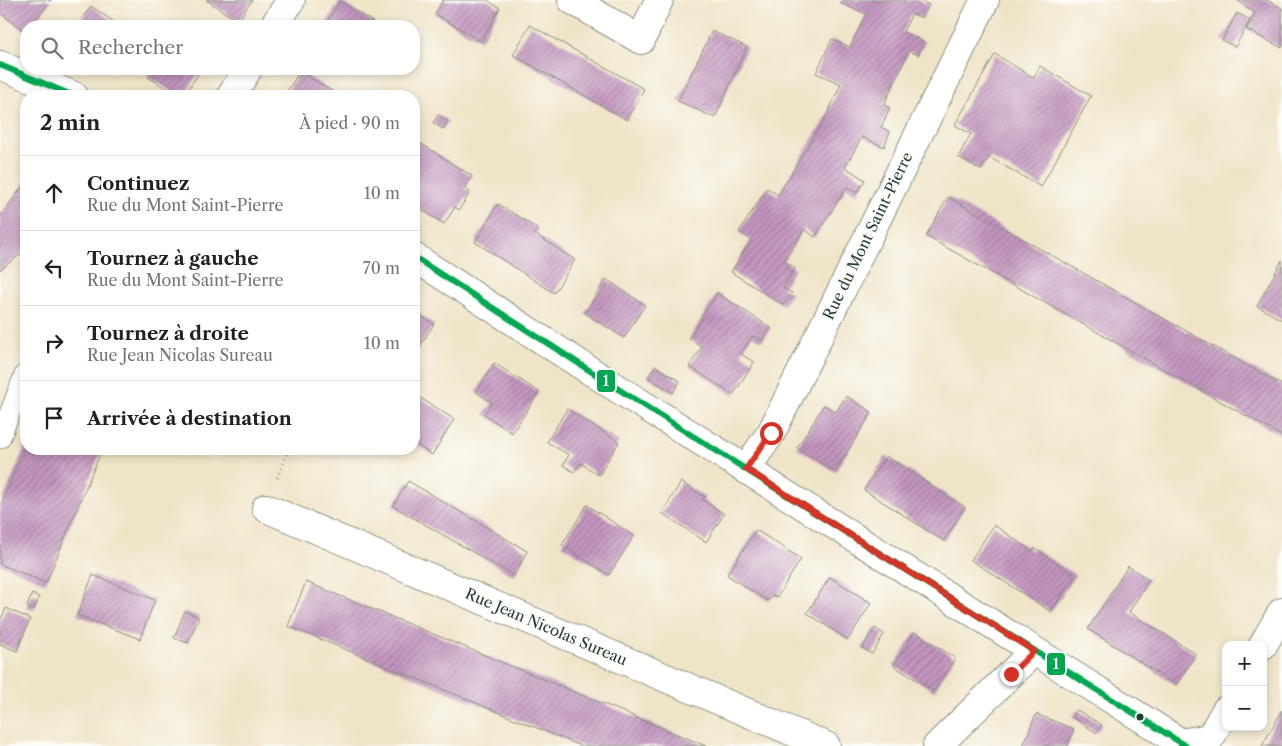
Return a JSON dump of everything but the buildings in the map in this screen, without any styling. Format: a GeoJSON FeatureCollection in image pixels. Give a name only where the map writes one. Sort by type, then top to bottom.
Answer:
{"type":"FeatureCollection","features":[{"type":"Feature","properties":{"kind":"street"},"geometry":{"type":"LineString","coordinates":[[278,20],[291,0]]}},
{"type":"Feature","properties":{"kind":"street"},"geometry":{"type":"LineString","coordinates":[[572,0],[641,40],[659,0]]}},
{"type":"Feature","properties":{"kind":"street","name":"Rue du Mont Saint-Pierre"},"geometry":{"type":"LineString","coordinates":[[746,469],[771,433],[985,0]]}},
{"type":"Feature","properties":{"kind":"street"},"geometry":{"type":"LineString","coordinates":[[0,65],[20,73]]}},
{"type":"Feature","properties":{"kind":"street"},"geometry":{"type":"LineString","coordinates":[[24,75],[60,90]]}},
{"type":"Feature","properties":{"kind":"street"},"geometry":{"type":"LineString","coordinates":[[235,90],[244,75]]}},
{"type":"Feature","properties":{"kind":"street"},"geometry":{"type":"LineString","coordinates":[[420,261],[1181,745],[1210,738],[1222,717]]}},
{"type":"Feature","properties":{"kind":"street","name":"Rue Jean Nicolas Sureau"},"geometry":{"type":"LineString","coordinates":[[266,508],[826,746]]}},
{"type":"Feature","properties":{"kind":"street"},"geometry":{"type":"LineString","coordinates":[[1265,641],[1282,612]]}},
{"type":"Feature","properties":{"kind":"street"},"geometry":{"type":"LineString","coordinates":[[937,746],[1034,651]]}},
{"type":"Feature","properties":{"kind":"lane"},"geometry":{"type":"LineString","coordinates":[[0,438],[20,387]]}},
{"type":"Feature","properties":{"kind":"transit line","name":"1"},"geometry":{"type":"LineString","coordinates":[[0,65],[20,73]]}},
{"type":"Feature","properties":{"kind":"transit line","name":"1"},"geometry":{"type":"LineString","coordinates":[[24,75],[60,90]]}},
{"type":"Feature","properties":{"kind":"transit line","name":"1"},"geometry":{"type":"LineString","coordinates":[[420,261],[626,394],[1186,746]]}},
{"type":"Feature","properties":{"kind":"route"},"geometry":{"type":"LineString","coordinates":[[771,433],[746,469],[1034,651],[1011,674]]}}]}
